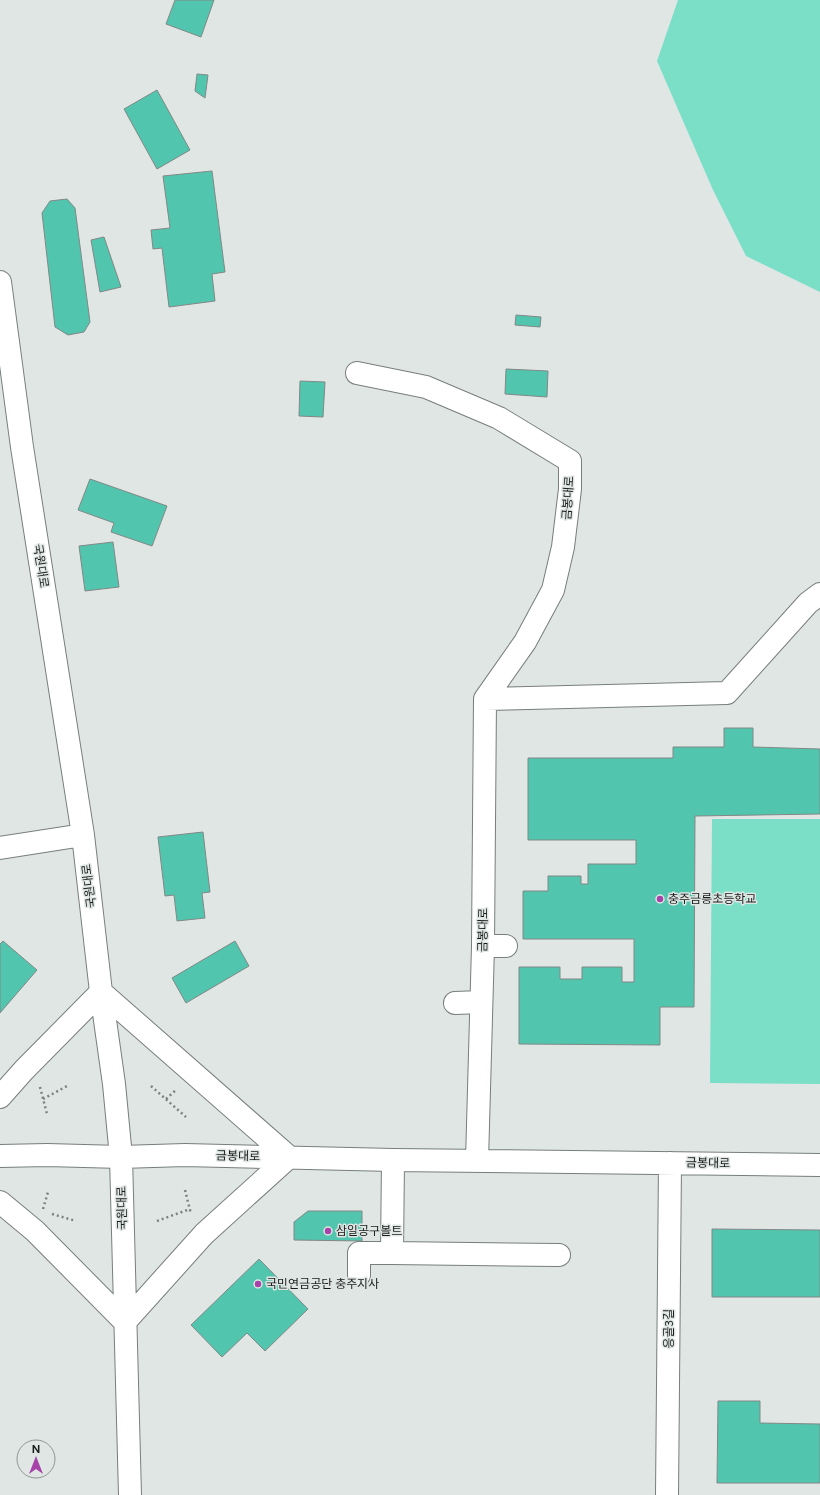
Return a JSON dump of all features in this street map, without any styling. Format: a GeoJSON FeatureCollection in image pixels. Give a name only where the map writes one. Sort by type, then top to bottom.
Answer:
{"type":"FeatureCollection","features":[{"type":"Feature","properties":{"kind":"street","name":"국원대로"},"geometry":{"type":"LineString","coordinates":[[0,282],[22,447],[83,835],[101,992],[114,1084],[121,1157],[130,1495]]}},
{"type":"Feature","properties":{"kind":"street","name":"금봉대로"},"geometry":{"type":"LineString","coordinates":[[357,373],[426,387],[499,418],[570,461],[570,489],[564,540],[553,590],[525,642],[485,699],[482,946],[477,1160]]}},
{"type":"Feature","properties":{"kind":"street"},"geometry":{"type":"LineString","coordinates":[[485,699],[727,693],[808,603],[820,594]]}},
{"type":"Feature","properties":{"kind":"street"},"geometry":{"type":"LineString","coordinates":[[0,848],[83,835]]}},
{"type":"Feature","properties":{"kind":"street"},"geometry":{"type":"LineString","coordinates":[[482,946],[506,946]]}},
{"type":"Feature","properties":{"kind":"street"},"geometry":{"type":"LineString","coordinates":[[0,1097],[24,1070],[101,992],[289,1157],[204,1234],[125,1322],[35,1231],[0,1202]]}},
{"type":"Feature","properties":{"kind":"street"},"geometry":{"type":"LineString","coordinates":[[455,1003],[481,1002]]}},
{"type":"Feature","properties":{"kind":"street","name":"금봉대로"},"geometry":{"type":"LineString","coordinates":[[0,1156],[47,1155],[121,1157],[185,1155],[393,1160],[820,1165]]}},
{"type":"Feature","properties":{"kind":"street"},"geometry":{"type":"LineString","coordinates":[[392,1253],[393,1160]]}},
{"type":"Feature","properties":{"kind":"street","name":"응골3길"},"geometry":{"type":"LineString","coordinates":[[668,1495],[670,1163]]}},
{"type":"Feature","properties":{"kind":"street"},"geometry":{"type":"LineString","coordinates":[[359,1275],[359,1253],[559,1255]]}},
{"type":"Feature","properties":{"kind":"path"},"geometry":{"type":"LineString","coordinates":[[39,1083],[47,1114]]}},
{"type":"Feature","properties":{"kind":"path"},"geometry":{"type":"LineString","coordinates":[[43,1099],[69,1085]]}},
{"type":"Feature","properties":{"kind":"path"},"geometry":{"type":"LineString","coordinates":[[151,1086],[186,1117]]}},
{"type":"Feature","properties":{"kind":"path"},"geometry":{"type":"LineString","coordinates":[[166,1099],[180,1086]]}},
{"type":"Feature","properties":{"kind":"path"},"geometry":{"type":"LineString","coordinates":[[185,1190],[192,1220]]}},
{"type":"Feature","properties":{"kind":"path"},"geometry":{"type":"LineString","coordinates":[[157,1221],[190,1209]]}},
{"type":"Feature","properties":{"kind":"path"},"geometry":{"type":"LineString","coordinates":[[50,1213],[76,1221]]}},
{"type":"Feature","properties":{"kind":"green space"},"geometry":{"type":"Polygon","coordinates":[[[678,0],[820,0],[820,292],[746,256],[713,190],[657,61],[678,0]]]}},
{"type":"Feature","properties":{"kind":"green space"},"geometry":{"type":"Polygon","coordinates":[[[712,819],[820,819],[820,1084],[710,1083],[712,819]]]}},
{"type":"Feature","properties":{"kind":"building"},"geometry":{"type":"Polygon","coordinates":[[[175,0],[214,0],[201,37],[166,24],[175,0]]]}},
{"type":"Feature","properties":{"kind":"building"},"geometry":{"type":"Polygon","coordinates":[[[197,74],[208,75],[205,98],[195,91],[197,74]]]}},
{"type":"Feature","properties":{"kind":"building"},"geometry":{"type":"Polygon","coordinates":[[[157,90],[190,150],[157,169],[124,109],[157,90]]]}},
{"type":"Feature","properties":{"kind":"building"},"geometry":{"type":"Polygon","coordinates":[[[212,171],[225,272],[212,274],[215,301],[169,307],[162,248],[153,249],[151,230],[170,228],[163,176],[212,171]]]}},
{"type":"Feature","properties":{"kind":"building"},"geometry":{"type":"Polygon","coordinates":[[[67,199],[75,208],[90,322],[84,332],[68,335],[55,327],[42,213],[50,201],[67,199]]]}},
{"type":"Feature","properties":{"kind":"building"},"geometry":{"type":"Polygon","coordinates":[[[104,237],[121,287],[100,292],[91,240],[104,237]]]}},
{"type":"Feature","properties":{"kind":"building"},"geometry":{"type":"Polygon","coordinates":[[[516,315],[541,317],[540,327],[515,325],[516,315]]]}},
{"type":"Feature","properties":{"kind":"building"},"geometry":{"type":"Polygon","coordinates":[[[506,369],[548,371],[547,397],[505,394],[506,369]]]}},
{"type":"Feature","properties":{"kind":"building"},"geometry":{"type":"Polygon","coordinates":[[[300,381],[325,382],[323,417],[299,416],[300,381]]]}},
{"type":"Feature","properties":{"kind":"building"},"geometry":{"type":"Polygon","coordinates":[[[90,479],[167,506],[152,546],[111,532],[114,523],[78,510],[90,479]]]}},
{"type":"Feature","properties":{"kind":"building"},"geometry":{"type":"Polygon","coordinates":[[[113,542],[119,587],[85,591],[79,546],[113,542]]]}},
{"type":"Feature","properties":{"kind":"building"},"geometry":{"type":"Polygon","coordinates":[[[724,728],[753,728],[753,747],[820,749],[820,814],[695,816],[694,1007],[660,1007],[660,1045],[519,1044],[519,967],[560,967],[560,979],[582,979],[582,967],[622,967],[622,982],[634,982],[634,939],[523,939],[523,891],[548,891],[548,876],[581,876],[581,884],[588,884],[588,864],[636,864],[636,840],[528,840],[528,758],[673,758],[673,747],[724,747],[724,728]]]}},
{"type":"Feature","properties":{"kind":"building"},"geometry":{"type":"Polygon","coordinates":[[[203,832],[210,892],[202,893],[205,918],[177,921],[174,895],[165,896],[158,837],[203,832]]]}},
{"type":"Feature","properties":{"kind":"building"},"geometry":{"type":"Polygon","coordinates":[[[3,941],[37,970],[0,1013],[0,944],[3,941]]]}},
{"type":"Feature","properties":{"kind":"building"},"geometry":{"type":"Polygon","coordinates":[[[235,941],[249,966],[186,1003],[172,978],[235,941]]]}},
{"type":"Feature","properties":{"kind":"building","name":"삼일공구볼트"},"geometry":{"type":"Polygon","coordinates":[[[308,1211],[362,1211],[362,1241],[294,1240],[294,1222],[308,1211]]]}},
{"type":"Feature","properties":{"kind":"building"},"geometry":{"type":"Polygon","coordinates":[[[712,1229],[820,1230],[820,1297],[712,1297],[712,1229]]]}},
{"type":"Feature","properties":{"kind":"building","name":"국민연금공단 충주지사"},"geometry":{"type":"Polygon","coordinates":[[[259,1259],[308,1309],[265,1351],[247,1333],[222,1357],[191,1325],[259,1259]]]}},
{"type":"Feature","properties":{"kind":"building"},"geometry":{"type":"Polygon","coordinates":[[[718,1401],[760,1401],[760,1423],[820,1424],[820,1483],[717,1483],[718,1401]]]}},
{"type":"Feature","properties":{"kind":"place","name":"충주금릉초등학교"},"geometry":{"type":"Point","coordinates":[660,899]}},
{"type":"Feature","properties":{"kind":"place","name":"삼일공구볼트"},"geometry":{"type":"Point","coordinates":[328,1231]}},
{"type":"Feature","properties":{"kind":"place","name":"국민연금공단 충주지사"},"geometry":{"type":"Point","coordinates":[258,1284]}}]}
